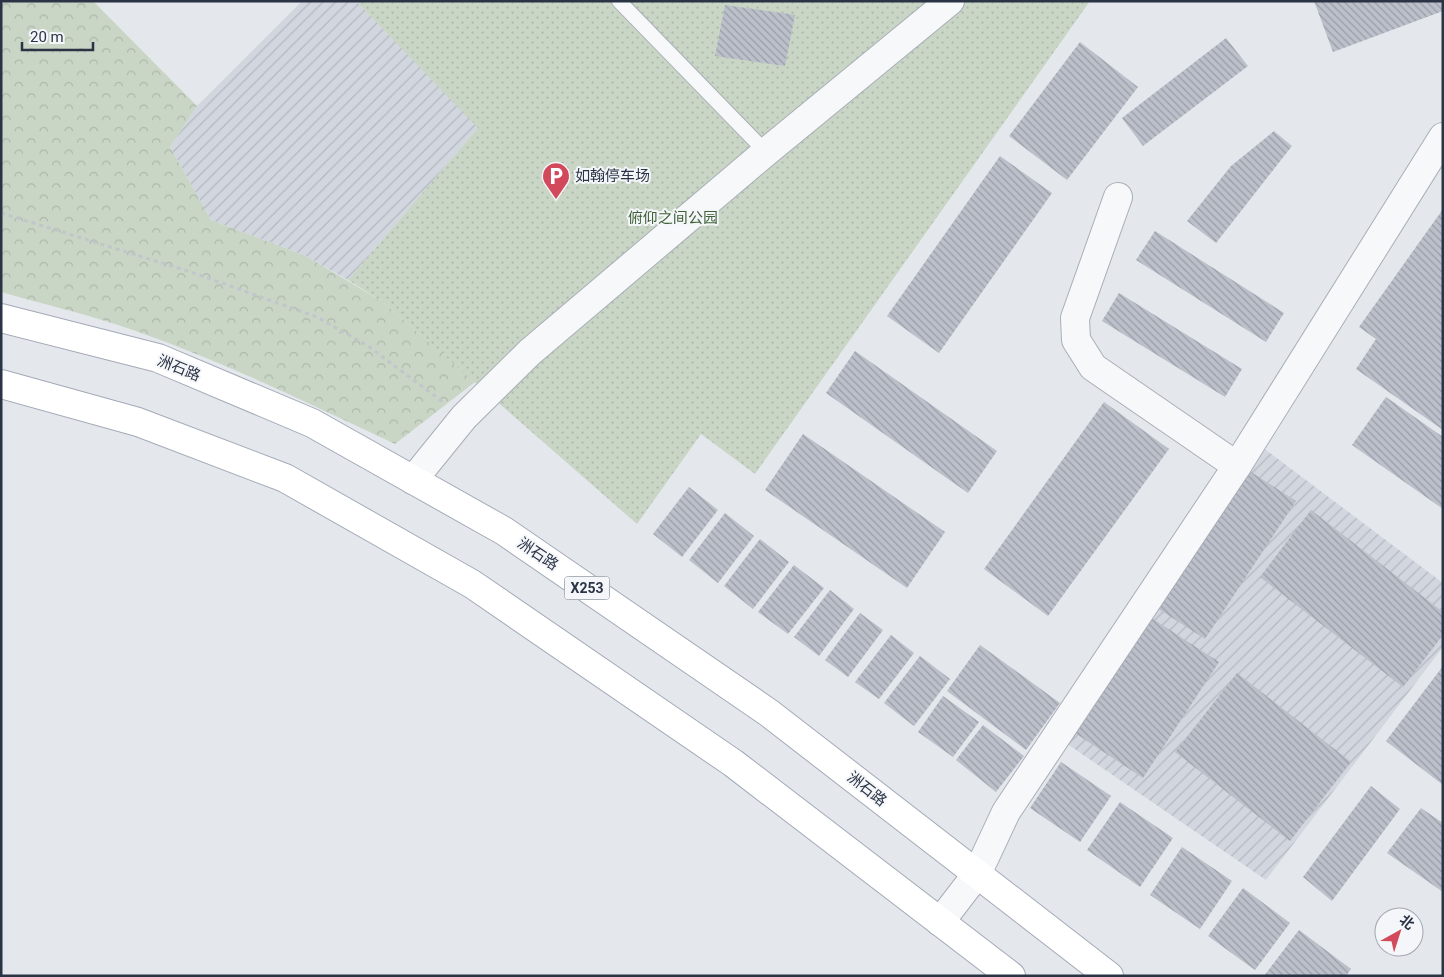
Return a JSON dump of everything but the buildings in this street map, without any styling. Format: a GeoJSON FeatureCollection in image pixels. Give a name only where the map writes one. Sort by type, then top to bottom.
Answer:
{"type":"FeatureCollection","features":[{"type":"Feature","properties":{"kind":"main road","name":"洲石路"},"geometry":{"type":"LineString","coordinates":[[1,318],[158,358],[312,423],[504,531],[769,713],[1109,976]]}},
{"type":"Feature","properties":{"kind":"main road"},"geometry":{"type":"LineString","coordinates":[[1,384],[138,422],[285,478],[463,579],[733,763],[1011,976]]}},
{"type":"Feature","properties":{"kind":"street"},"geometry":{"type":"LineString","coordinates":[[413,480],[464,417],[530,352],[766,152],[950,1]]}},
{"type":"Feature","properties":{"kind":"street"},"geometry":{"type":"LineString","coordinates":[[940,922],[977,874],[1006,812],[1237,466],[1443,137]]}},
{"type":"Feature","properties":{"kind":"street"},"geometry":{"type":"LineString","coordinates":[[1118,197],[1075,318],[1076,340],[1093,368],[1237,466]]}},
{"type":"Feature","properties":{"kind":"lane"},"geometry":{"type":"LineString","coordinates":[[619,1],[766,152]]}},
{"type":"Feature","properties":{"kind":"path"},"geometry":{"type":"LineString","coordinates":[[1,213],[191,272],[317,317],[368,346],[464,417]]}},
{"type":"Feature","properties":{"kind":"shaded area"},"geometry":{"type":"Polygon","coordinates":[[[302,1],[356,1],[479,127],[348,280],[306,256],[211,220],[170,147],[197,106],[302,1]]]}},
{"type":"Feature","properties":{"kind":"shaded area"},"geometry":{"type":"Polygon","coordinates":[[[1258,444],[1443,583],[1443,647],[1266,880],[1063,741],[1258,444]]]}},
{"type":"Feature","properties":{"kind":"green space"},"geometry":{"type":"Polygon","coordinates":[[[1,1],[93,1],[197,106],[170,147],[211,220],[306,256],[383,302],[475,382],[395,444],[187,350],[87,315],[1,292],[1,1]]]}},
{"type":"Feature","properties":{"kind":"green space","name":"俯仰之间公园"},"geometry":{"type":"Polygon","coordinates":[[[356,1],[1090,1],[755,474],[701,434],[637,524],[383,302],[348,280],[478,128],[356,1]]]}},
{"type":"Feature","properties":{"kind":"place","name":"如翰停车场"},"geometry":{"type":"Point","coordinates":[556,200]}}]}
